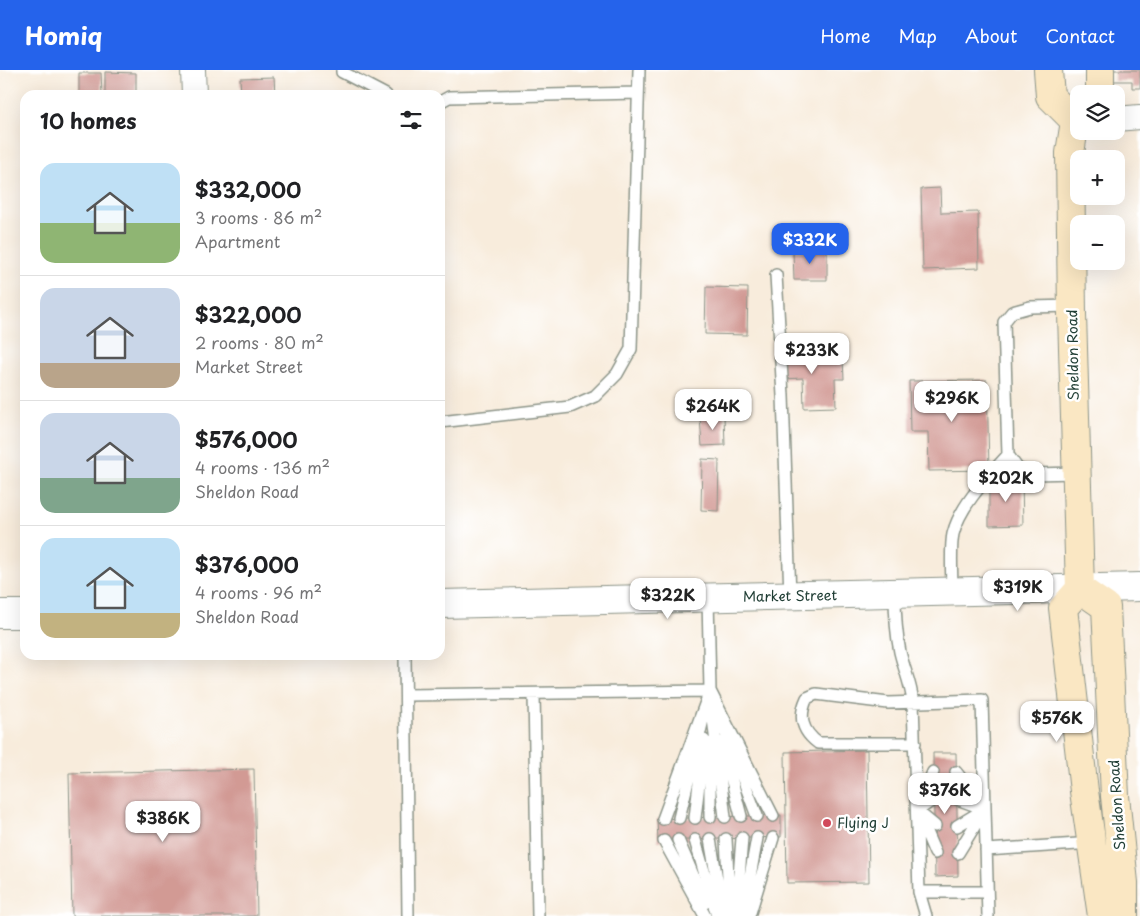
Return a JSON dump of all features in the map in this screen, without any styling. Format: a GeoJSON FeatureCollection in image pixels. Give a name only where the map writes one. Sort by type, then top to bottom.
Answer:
{"type":"FeatureCollection","features":[{"type":"Feature","properties":{"kind":"main road","name":"Sheldon Road"},"geometry":{"type":"LineString","coordinates":[[1048,70],[1050,96],[1070,113]]}},
{"type":"Feature","properties":{"kind":"main road"},"geometry":{"type":"LineString","coordinates":[[1100,70],[1100,85]]}},
{"type":"Feature","properties":{"kind":"main road","name":"Sheldon Road"},"geometry":{"type":"LineString","coordinates":[[1073,140],[1070,153],[1072,306],[1080,589],[1063,608],[1071,687],[1102,916]]}},
{"type":"Feature","properties":{"kind":"main road","name":"Sheldon Road"},"geometry":{"type":"LineString","coordinates":[[1080,589],[1106,607],[1115,796],[1124,883],[1124,916]]}},
{"type":"Feature","properties":{"kind":"street"},"geometry":{"type":"LineString","coordinates":[[193,70],[194,90]]}},
{"type":"Feature","properties":{"kind":"street"},"geometry":{"type":"LineString","coordinates":[[1125,118],[1140,117]]}},
{"type":"Feature","properties":{"kind":"street","name":"Market Street"},"geometry":{"type":"LineString","coordinates":[[445,604],[1140,588]]}},
{"type":"Feature","properties":{"kind":"street"},"geometry":{"type":"LineString","coordinates":[[0,614],[20,614]]}},
{"type":"Feature","properties":{"kind":"lane"},"geometry":{"type":"LineString","coordinates":[[342,70],[342,72],[376,90]]}},
{"type":"Feature","properties":{"kind":"lane"},"geometry":{"type":"LineString","coordinates":[[445,421],[570,407],[596,396],[617,374],[631,349],[639,70]]}},
{"type":"Feature","properties":{"kind":"lane"},"geometry":{"type":"LineString","coordinates":[[445,99],[449,97],[638,93]]}},
{"type":"Feature","properties":{"kind":"lane"},"geometry":{"type":"LineString","coordinates":[[776,276],[790,596]]}},
{"type":"Feature","properties":{"kind":"lane"},"geometry":{"type":"LineString","coordinates":[[1072,306],[1030,308],[1012,312],[1004,322],[1008,455],[1018,469],[1034,474],[1076,473]]}},
{"type":"Feature","properties":{"kind":"lane"},"geometry":{"type":"LineString","coordinates":[[952,592],[952,535],[959,517],[989,475],[1008,455]]}},
{"type":"Feature","properties":{"kind":"lane"},"geometry":{"type":"LineString","coordinates":[[895,593],[900,652],[912,688],[919,892],[926,916]]}},
{"type":"Feature","properties":{"kind":"lane"},"geometry":{"type":"LineString","coordinates":[[708,598],[710,817]]}},
{"type":"Feature","properties":{"kind":"lane"},"geometry":{"type":"LineString","coordinates":[[405,660],[408,916]]}},
{"type":"Feature","properties":{"kind":"lane"},"geometry":{"type":"LineString","coordinates":[[407,696],[710,691]]}},
{"type":"Feature","properties":{"kind":"lane"},"geometry":{"type":"LineString","coordinates":[[710,691],[773,816]]}},
{"type":"Feature","properties":{"kind":"lane"},"geometry":{"type":"LineString","coordinates":[[710,691],[757,816]]}},
{"type":"Feature","properties":{"kind":"lane"},"geometry":{"type":"LineString","coordinates":[[710,691],[741,816]]}},
{"type":"Feature","properties":{"kind":"lane"},"geometry":{"type":"LineString","coordinates":[[710,691],[725,817]]}},
{"type":"Feature","properties":{"kind":"lane"},"geometry":{"type":"LineString","coordinates":[[695,818],[710,691]]}},
{"type":"Feature","properties":{"kind":"lane"},"geometry":{"type":"LineString","coordinates":[[678,818],[710,691]]}},
{"type":"Feature","properties":{"kind":"lane"},"geometry":{"type":"LineString","coordinates":[[663,819],[710,691]]}},
{"type":"Feature","properties":{"kind":"lane"},"geometry":{"type":"LineString","coordinates":[[534,694],[538,916]]}},
{"type":"Feature","properties":{"kind":"lane"},"geometry":{"type":"LineString","coordinates":[[915,743],[818,743],[804,729],[803,706],[807,698],[816,694],[888,703],[982,700],[988,916]]}},
{"type":"Feature","properties":{"kind":"lane"},"geometry":{"type":"LineString","coordinates":[[933,772],[916,811],[935,853]]}},
{"type":"Feature","properties":{"kind":"lane"},"geometry":{"type":"LineString","coordinates":[[956,772],[985,809]]}},
{"type":"Feature","properties":{"kind":"lane"},"geometry":{"type":"LineString","coordinates":[[916,811],[934,799]]}},
{"type":"Feature","properties":{"kind":"lane"},"geometry":{"type":"LineString","coordinates":[[957,799],[985,809]]}},
{"type":"Feature","properties":{"kind":"lane"},"geometry":{"type":"LineString","coordinates":[[958,826],[985,809]]}},
{"type":"Feature","properties":{"kind":"lane"},"geometry":{"type":"LineString","coordinates":[[958,853],[985,809]]}},
{"type":"Feature","properties":{"kind":"lane"},"geometry":{"type":"LineString","coordinates":[[916,811],[934,826]]}},
{"type":"Feature","properties":{"kind":"lane"},"geometry":{"type":"LineString","coordinates":[[736,916],[742,838]]}},
{"type":"Feature","properties":{"kind":"lane"},"geometry":{"type":"LineString","coordinates":[[742,916],[757,838]]}},
{"type":"Feature","properties":{"kind":"lane"},"geometry":{"type":"LineString","coordinates":[[749,916],[773,838]]}},
{"type":"Feature","properties":{"kind":"lane"},"geometry":{"type":"LineString","coordinates":[[710,839],[724,916]]}},
{"type":"Feature","properties":{"kind":"lane"},"geometry":{"type":"LineString","coordinates":[[726,839],[730,916]]}},
{"type":"Feature","properties":{"kind":"lane"},"geometry":{"type":"LineString","coordinates":[[678,840],[710,916]]}},
{"type":"Feature","properties":{"kind":"lane"},"geometry":{"type":"LineString","coordinates":[[695,840],[717,916]]}},
{"type":"Feature","properties":{"kind":"lane"},"geometry":{"type":"LineString","coordinates":[[664,841],[704,916]]}},
{"type":"Feature","properties":{"kind":"lane"},"geometry":{"type":"LineString","coordinates":[[986,850],[1093,843]]}},
{"type":"Feature","properties":{"kind":"lane"},"geometry":{"type":"LineString","coordinates":[[919,892],[987,892]]}},
{"type":"Feature","properties":{"kind":"building"},"geometry":{"type":"Polygon","coordinates":[[[1114,70],[1140,70],[1140,88],[1132,88],[1132,81],[1114,81],[1114,70]]]}},
{"type":"Feature","properties":{"kind":"building"},"geometry":{"type":"Polygon","coordinates":[[[105,72],[136,73],[136,90],[105,90],[105,72]]]}},
{"type":"Feature","properties":{"kind":"building"},"geometry":{"type":"Polygon","coordinates":[[[79,73],[101,73],[102,90],[79,90],[79,73]]]}},
{"type":"Feature","properties":{"kind":"building"},"geometry":{"type":"Polygon","coordinates":[[[274,77],[275,90],[241,90],[240,78],[274,77]]]}},
{"type":"Feature","properties":{"kind":"building"},"geometry":{"type":"Polygon","coordinates":[[[940,188],[941,213],[978,212],[979,268],[923,270],[921,189],[940,188]]]}},
{"type":"Feature","properties":{"kind":"building"},"geometry":{"type":"Polygon","coordinates":[[[827,250],[827,280],[794,280],[793,251],[827,250]]]}},
{"type":"Feature","properties":{"kind":"building"},"geometry":{"type":"Polygon","coordinates":[[[706,287],[748,288],[747,335],[705,334],[706,287]]]}},
{"type":"Feature","properties":{"kind":"building"},"geometry":{"type":"Polygon","coordinates":[[[801,343],[801,353],[819,352],[819,361],[843,360],[844,379],[835,379],[836,407],[804,408],[803,378],[782,379],[781,344],[801,343]]]}},
{"type":"Feature","properties":{"kind":"building"},"geometry":{"type":"Polygon","coordinates":[[[987,380],[989,470],[929,471],[928,432],[910,432],[909,381],[987,380]]]}},
{"type":"Feature","properties":{"kind":"building"},"geometry":{"type":"Polygon","coordinates":[[[724,416],[725,445],[702,446],[700,417],[724,416]]]}},
{"type":"Feature","properties":{"kind":"building"},"geometry":{"type":"Polygon","coordinates":[[[702,459],[719,460],[718,511],[701,510],[702,459]]]}},
{"type":"Feature","properties":{"kind":"building"},"geometry":{"type":"Polygon","coordinates":[[[1022,480],[1023,525],[989,526],[989,481],[1022,480]]]}},
{"type":"Feature","properties":{"kind":"building"},"geometry":{"type":"Polygon","coordinates":[[[867,750],[869,882],[787,883],[785,752],[867,750]]]}},
{"type":"Feature","properties":{"kind":"building"},"geometry":{"type":"Polygon","coordinates":[[[933,753],[956,753],[958,876],[935,877],[933,753]]]}},
{"type":"Feature","properties":{"kind":"building"},"geometry":{"type":"Polygon","coordinates":[[[254,769],[257,916],[72,916],[69,773],[254,769]]]}},
{"type":"Feature","properties":{"kind":"building"},"geometry":{"type":"Polygon","coordinates":[[[781,815],[781,837],[658,841],[657,819],[781,815]]]}},
{"type":"Feature","properties":{"kind":"place","name":"Flying J"},"geometry":{"type":"Point","coordinates":[827,823]}}]}
